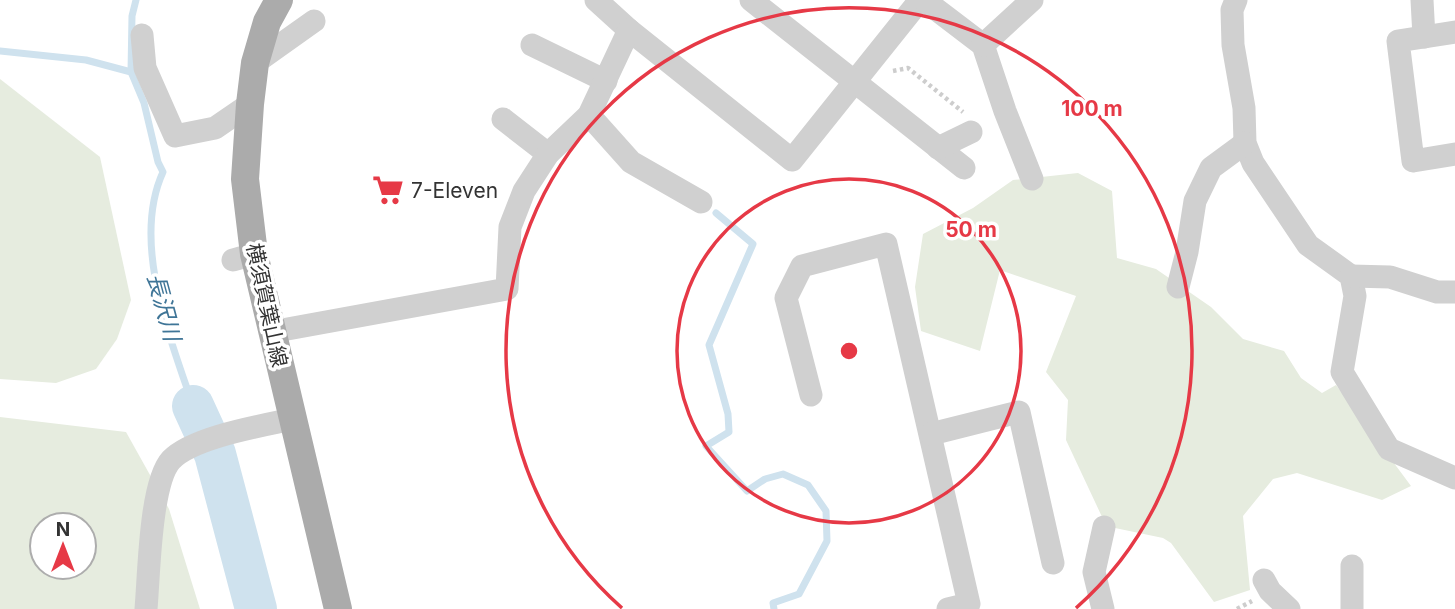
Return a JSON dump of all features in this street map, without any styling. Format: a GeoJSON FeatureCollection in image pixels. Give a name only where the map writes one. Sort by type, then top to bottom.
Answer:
{"type":"FeatureCollection","features":[{"type":"Feature","properties":{"kind":"main road","name":"横須賀葉山線"},"geometry":{"type":"LineString","coordinates":[[279,0],[267,22],[255,63],[245,179],[243,257],[271,332],[338,609]]}},
{"type":"Feature","properties":{"kind":"street"},"geometry":{"type":"LineString","coordinates":[[596,0],[629,30],[792,160],[861,86],[922,0],[983,45],[1032,179]]}},
{"type":"Feature","properties":{"kind":"street"},"geometry":{"type":"LineString","coordinates":[[751,0],[964,168]]}},
{"type":"Feature","properties":{"kind":"street"},"geometry":{"type":"LineString","coordinates":[[983,45],[1032,0]]}},
{"type":"Feature","properties":{"kind":"street"},"geometry":{"type":"LineString","coordinates":[[1236,0],[1233,10],[1233,45],[1244,108],[1245,143],[1253,163],[1308,245],[1351,276],[1390,277],[1437,292],[1455,292]]}},
{"type":"Feature","properties":{"kind":"street"},"geometry":{"type":"LineString","coordinates":[[1422,0],[1424,37]]}},
{"type":"Feature","properties":{"kind":"street"},"geometry":{"type":"LineString","coordinates":[[255,63],[314,21]]}},
{"type":"Feature","properties":{"kind":"street"},"geometry":{"type":"LineString","coordinates":[[271,332],[507,289],[510,227],[524,191],[548,154],[589,115],[629,30]]}},
{"type":"Feature","properties":{"kind":"street"},"geometry":{"type":"LineString","coordinates":[[1455,32],[1398,41],[1413,161],[1455,154]]}},
{"type":"Feature","properties":{"kind":"street"},"geometry":{"type":"LineString","coordinates":[[142,35],[145,68],[175,136],[215,128],[250,104]]}},
{"type":"Feature","properties":{"kind":"street"},"geometry":{"type":"LineString","coordinates":[[532,45],[606,81]]}},
{"type":"Feature","properties":{"kind":"street"},"geometry":{"type":"LineString","coordinates":[[589,115],[631,162],[701,202]]}},
{"type":"Feature","properties":{"kind":"street"},"geometry":{"type":"LineString","coordinates":[[503,119],[548,154]]}},
{"type":"Feature","properties":{"kind":"street"},"geometry":{"type":"LineString","coordinates":[[938,148],[969,123]]}},
{"type":"Feature","properties":{"kind":"street"},"geometry":{"type":"LineString","coordinates":[[1178,287],[1188,252],[1195,201],[1211,168],[1245,143]]}},
{"type":"Feature","properties":{"kind":"street"},"geometry":{"type":"LineString","coordinates":[[811,395],[786,298],[802,267],[886,244],[969,604],[948,609]]}},
{"type":"Feature","properties":{"kind":"street"},"geometry":{"type":"LineString","coordinates":[[1351,276],[1355,296],[1342,372],[1390,449],[1455,478]]}},
{"type":"Feature","properties":{"kind":"street"},"geometry":{"type":"LineString","coordinates":[[931,434],[1019,412],[1053,562]]}},
{"type":"Feature","properties":{"kind":"street"},"geometry":{"type":"LineString","coordinates":[[146,609],[154,516],[160,481],[169,462],[186,449],[228,434],[293,419]]}},
{"type":"Feature","properties":{"kind":"street"},"geometry":{"type":"LineString","coordinates":[[1103,609],[1094,572],[1104,527]]}},
{"type":"Feature","properties":{"kind":"street"},"geometry":{"type":"LineString","coordinates":[[1352,566],[1352,609]]}},
{"type":"Feature","properties":{"kind":"street"},"geometry":{"type":"LineString","coordinates":[[1264,580],[1270,592],[1289,609]]}},
{"type":"Feature","properties":{"kind":"path"},"geometry":{"type":"LineString","coordinates":[[861,86],[894,70],[908,68],[969,123]]}},
{"type":"Feature","properties":{"kind":"shaded area"},"geometry":{"type":"Polygon","coordinates":[[[0,79],[100,157],[131,300],[117,339],[96,369],[56,383],[0,379],[0,79]]]}},
{"type":"Feature","properties":{"kind":"shaded area"},"geometry":{"type":"Polygon","coordinates":[[[1078,173],[1112,191],[1117,258],[1156,269],[1211,307],[1243,339],[1284,351],[1301,378],[1322,393],[1336,385],[1411,486],[1382,500],[1297,473],[1273,479],[1243,516],[1250,590],[1214,602],[1171,543],[1163,538],[1115,528],[1103,519],[1066,440],[1068,400],[1046,372],[1076,296],[1000,270],[980,351],[921,331],[915,287],[923,234],[973,208],[1013,180],[1078,173]]]}},
{"type":"Feature","properties":{"kind":"shaded area"},"geometry":{"type":"Polygon","coordinates":[[[0,417],[126,432],[169,509],[200,609],[0,609],[0,417]]]}},
{"type":"Feature","properties":{"kind":"waterway","name":"長沢川"},"geometry":{"type":"LineString","coordinates":[[136,0],[132,16],[131,72],[144,103],[158,162],[163,172],[154,199],[152,259],[165,320],[193,406]]}},
{"type":"Feature","properties":{"kind":"waterway"},"geometry":{"type":"LineString","coordinates":[[0,51],[86,60],[131,72]]}},
{"type":"Feature","properties":{"kind":"waterway"},"geometry":{"type":"LineString","coordinates":[[716,213],[753,244],[709,345],[728,414],[729,432],[706,446],[747,491],[765,479],[783,474],[808,485],[826,511],[827,541],[799,594],[773,603],[774,609]]}},
{"type":"Feature","properties":{"kind":"waterway","name":"長沢川"},"geometry":{"type":"LineString","coordinates":[[193,406],[215,454],[256,609]]}},
{"type":"Feature","properties":{"kind":"place","name":"7-Eleven"},"geometry":{"type":"Point","coordinates":[388,190]}}]}
